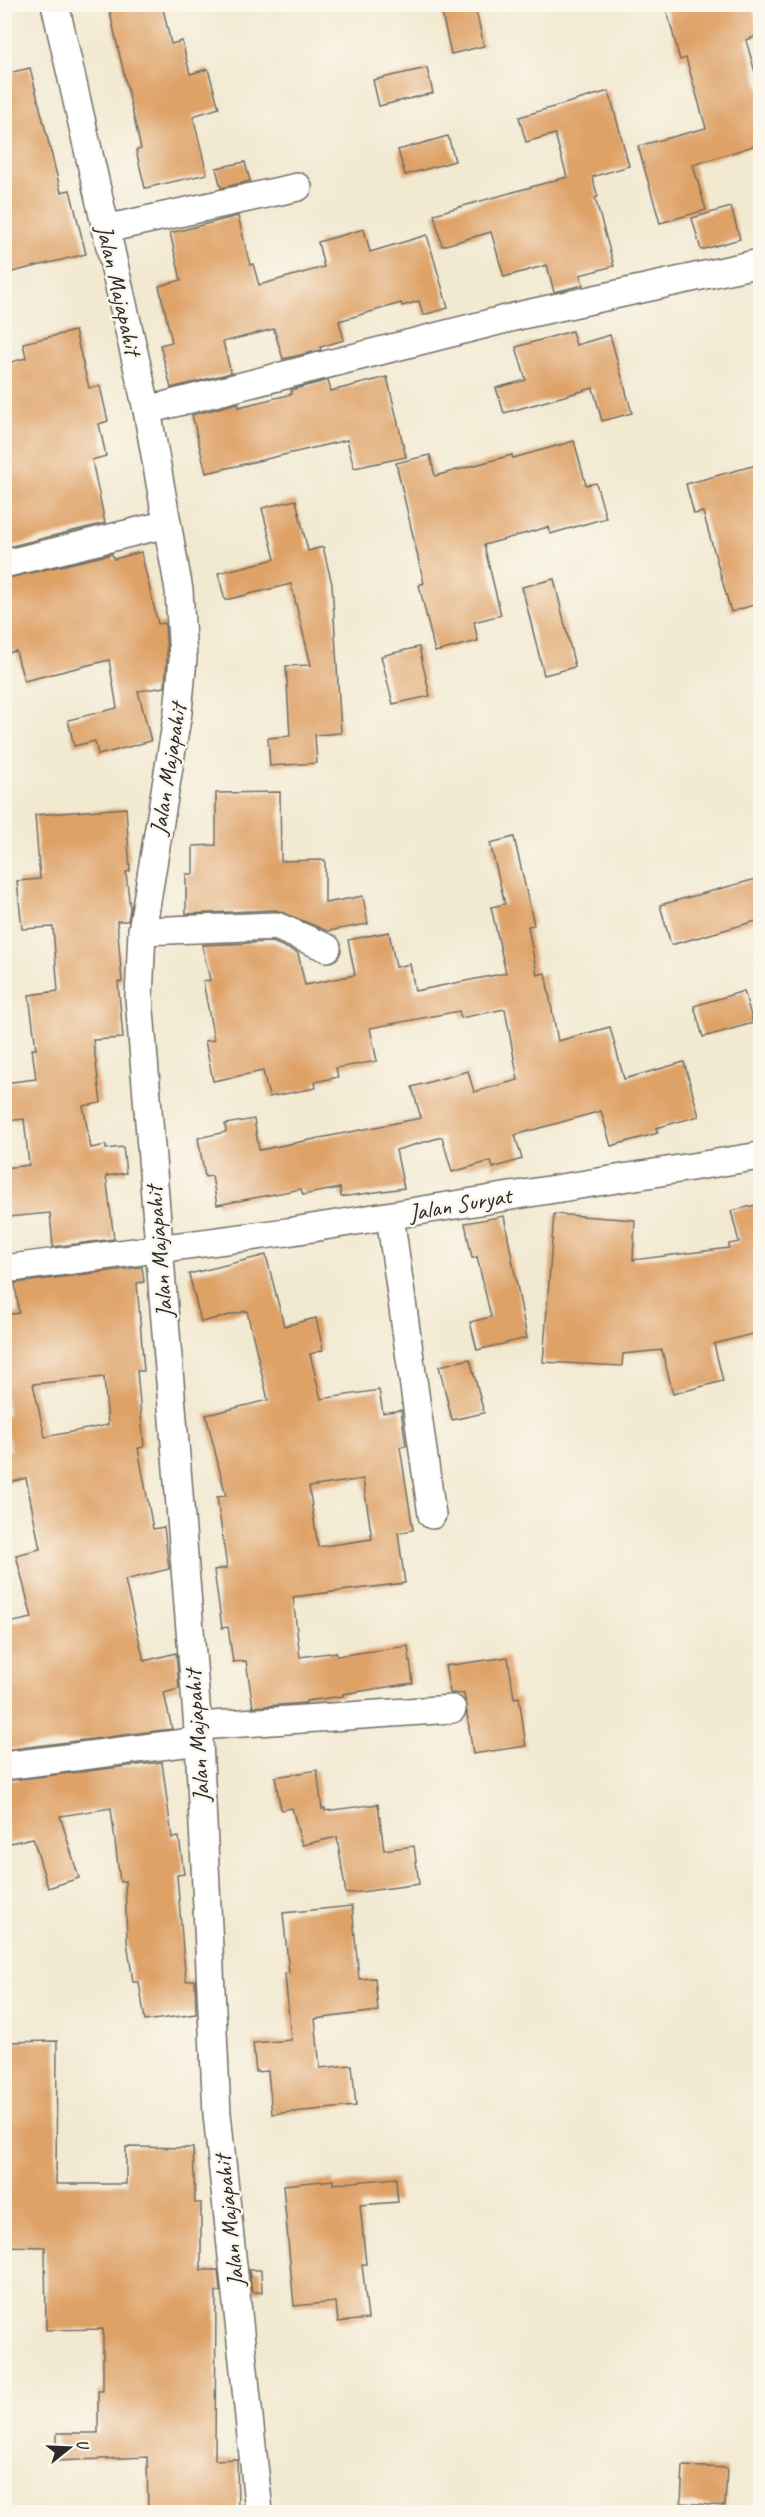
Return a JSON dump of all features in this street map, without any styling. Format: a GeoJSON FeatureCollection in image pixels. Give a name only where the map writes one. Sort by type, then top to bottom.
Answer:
{"type":"FeatureCollection","features":[{"type":"Feature","properties":{"kind":"street","name":"Jalan Majapahit"},"geometry":{"type":"LineString","coordinates":[[55,4],[147,410],[179,590],[183,659],[178,712],[142,931],[139,998],[198,1733],[217,2114],[259,2512]]}},
{"type":"Feature","properties":{"kind":"street"},"geometry":{"type":"LineString","coordinates":[[105,228],[298,187]]}},
{"type":"Feature","properties":{"kind":"street"},"geometry":{"type":"LineString","coordinates":[[147,410],[522,315],[760,263]]}},
{"type":"Feature","properties":{"kind":"street"},"geometry":{"type":"LineString","coordinates":[[4,564],[167,524]]}},
{"type":"Feature","properties":{"kind":"street"},"geometry":{"type":"LineString","coordinates":[[142,931],[276,926],[327,948]]}},
{"type":"Feature","properties":{"kind":"street","name":"Jalan Suryat"},"geometry":{"type":"LineString","coordinates":[[4,1269],[158,1250],[390,1216],[760,1156]]}},
{"type":"Feature","properties":{"kind":"street"},"geometry":{"type":"LineString","coordinates":[[390,1216],[432,1515]]}},
{"type":"Feature","properties":{"kind":"street"},"geometry":{"type":"LineString","coordinates":[[4,1766],[198,1733],[452,1709]]}},
{"type":"Feature","properties":{"kind":"building"},"geometry":{"type":"Polygon","coordinates":[[[108,4],[162,4],[171,44],[182,41],[190,74],[208,69],[219,108],[193,116],[207,174],[145,188],[136,150],[141,149],[108,4]]]}},
{"type":"Feature","properties":{"kind":"building"},"geometry":{"type":"Polygon","coordinates":[[[665,4],[752,4],[760,35],[746,40],[760,90],[760,144],[693,165],[706,210],[660,223],[638,146],[706,128],[686,58],[680,60],[665,4]]]}},
{"type":"Feature","properties":{"kind":"building"},"geometry":{"type":"Polygon","coordinates":[[[475,6],[484,46],[451,54],[442,14],[475,6]]]}},
{"type":"Feature","properties":{"kind":"building"},"geometry":{"type":"Polygon","coordinates":[[[30,68],[61,192],[70,190],[86,254],[4,274],[4,74],[30,68]]]}},
{"type":"Feature","properties":{"kind":"building"},"geometry":{"type":"Polygon","coordinates":[[[427,68],[433,93],[379,106],[373,80],[427,68]]]}},
{"type":"Feature","properties":{"kind":"building"},"geometry":{"type":"Polygon","coordinates":[[[609,91],[629,166],[592,177],[598,197],[595,198],[614,266],[580,275],[583,285],[554,292],[547,265],[504,277],[491,232],[442,246],[434,214],[567,177],[555,134],[526,142],[519,117],[609,91]]]}},
{"type":"Feature","properties":{"kind":"building"},"geometry":{"type":"Polygon","coordinates":[[[448,136],[455,161],[405,175],[398,150],[448,136]]]}},
{"type":"Feature","properties":{"kind":"building"},"geometry":{"type":"Polygon","coordinates":[[[245,162],[250,181],[221,188],[216,168],[245,162]]]}},
{"type":"Feature","properties":{"kind":"building"},"geometry":{"type":"Polygon","coordinates":[[[731,207],[740,239],[701,250],[692,218],[731,207]]]}},
{"type":"Feature","properties":{"kind":"building"},"geometry":{"type":"Polygon","coordinates":[[[238,216],[250,265],[253,264],[259,285],[324,267],[318,242],[364,229],[370,252],[427,235],[448,308],[423,315],[419,301],[402,306],[401,303],[339,321],[344,340],[320,347],[321,350],[283,359],[274,329],[223,342],[231,373],[171,388],[160,345],[172,342],[159,286],[181,280],[170,233],[238,216]]]}},
{"type":"Feature","properties":{"kind":"building"},"geometry":{"type":"Polygon","coordinates":[[[75,331],[89,388],[100,386],[108,421],[99,424],[106,456],[92,460],[105,523],[4,548],[4,364],[26,358],[23,343],[75,331]]]}},
{"type":"Feature","properties":{"kind":"building"},"geometry":{"type":"Polygon","coordinates":[[[572,331],[576,345],[610,335],[632,413],[602,421],[593,388],[504,413],[496,388],[526,380],[516,347],[572,331]]]}},
{"type":"Feature","properties":{"kind":"building"},"geometry":{"type":"Polygon","coordinates":[[[387,377],[406,457],[354,468],[347,440],[206,473],[192,415],[238,403],[239,407],[292,394],[291,390],[328,380],[331,391],[387,377]]]}},
{"type":"Feature","properties":{"kind":"building"},"geometry":{"type":"Polygon","coordinates":[[[574,441],[586,485],[596,483],[606,518],[550,534],[548,527],[484,545],[501,615],[474,622],[478,641],[435,652],[419,585],[424,583],[396,463],[430,455],[435,476],[574,441]]]}},
{"type":"Feature","properties":{"kind":"building"},"geometry":{"type":"Polygon","coordinates":[[[760,464],[760,603],[731,612],[703,512],[694,514],[686,484],[760,464]]]}},
{"type":"Feature","properties":{"kind":"building"},"geometry":{"type":"Polygon","coordinates":[[[296,500],[308,551],[323,547],[332,584],[341,733],[315,735],[317,763],[270,766],[268,738],[290,736],[286,666],[311,665],[291,584],[225,600],[218,573],[275,559],[262,508],[296,500]]]}},
{"type":"Feature","properties":{"kind":"building"},"geometry":{"type":"Polygon","coordinates":[[[141,552],[158,624],[165,623],[167,659],[165,687],[138,691],[151,741],[98,755],[95,741],[74,746],[68,720],[117,708],[109,660],[24,681],[16,651],[4,654],[4,579],[112,554],[114,559],[141,552]]]}},
{"type":"Feature","properties":{"kind":"building"},"geometry":{"type":"Polygon","coordinates":[[[554,579],[575,667],[544,675],[522,587],[554,579]]]}},
{"type":"Feature","properties":{"kind":"building"},"geometry":{"type":"Polygon","coordinates":[[[419,647],[430,696],[393,704],[381,656],[419,647]]]}},
{"type":"Feature","properties":{"kind":"building"},"geometry":{"type":"Polygon","coordinates":[[[280,792],[281,861],[325,860],[325,903],[363,896],[368,924],[328,931],[276,910],[186,914],[186,874],[193,874],[193,846],[216,845],[216,793],[280,792]]]}},
{"type":"Feature","properties":{"kind":"building"},"geometry":{"type":"Polygon","coordinates":[[[126,808],[130,871],[126,872],[130,909],[128,921],[117,921],[122,982],[118,982],[123,1038],[93,1040],[101,1103],[83,1106],[91,1148],[106,1145],[106,1149],[123,1147],[126,1173],[106,1176],[114,1239],[53,1247],[50,1213],[8,1217],[4,1188],[4,1168],[29,1165],[24,1119],[4,1121],[4,1083],[36,1079],[32,1049],[36,1049],[29,995],[58,991],[53,927],[22,929],[17,881],[40,879],[35,815],[126,808]]]}},
{"type":"Feature","properties":{"kind":"building"},"geometry":{"type":"Polygon","coordinates":[[[514,837],[534,925],[528,926],[537,975],[545,973],[558,1041],[610,1027],[624,1079],[684,1062],[699,1116],[656,1128],[658,1133],[611,1146],[601,1111],[515,1135],[522,1159],[493,1168],[491,1161],[452,1172],[442,1137],[396,1150],[404,1188],[341,1197],[340,1188],[303,1195],[301,1189],[217,1205],[212,1176],[205,1177],[198,1138],[226,1132],[225,1124],[254,1119],[259,1150],[421,1118],[412,1087],[468,1071],[474,1092],[518,1080],[505,1009],[461,1018],[459,1011],[370,1028],[377,1061],[336,1068],[338,1077],[315,1082],[316,1088],[269,1097],[263,1071],[213,1081],[205,1041],[214,1040],[203,981],[210,980],[202,945],[273,942],[298,953],[305,985],[355,975],[348,940],[389,932],[396,967],[410,964],[415,991],[506,973],[491,907],[505,904],[490,843],[514,837]]]}},
{"type":"Feature","properties":{"kind":"building"},"geometry":{"type":"Polygon","coordinates":[[[760,878],[760,920],[671,945],[660,905],[760,878]]]}},
{"type":"Feature","properties":{"kind":"building"},"geometry":{"type":"Polygon","coordinates":[[[744,991],[753,1023],[703,1037],[694,1006],[744,991]]]}},
{"type":"Feature","properties":{"kind":"building"},"geometry":{"type":"Polygon","coordinates":[[[760,1204],[760,1332],[714,1344],[723,1381],[673,1394],[662,1350],[623,1354],[622,1366],[543,1362],[554,1214],[635,1220],[633,1260],[729,1248],[729,1244],[739,1242],[731,1211],[760,1204]]]}},
{"type":"Feature","properties":{"kind":"building"},"geometry":{"type":"Polygon","coordinates":[[[504,1216],[527,1338],[477,1350],[470,1322],[491,1317],[477,1257],[472,1258],[465,1223],[504,1216]]]}},
{"type":"Feature","properties":{"kind":"building"},"geometry":{"type":"Polygon","coordinates":[[[266,1255],[284,1326],[316,1318],[323,1350],[310,1354],[321,1399],[379,1390],[383,1413],[401,1410],[406,1446],[400,1447],[413,1530],[398,1533],[405,1583],[293,1597],[300,1657],[336,1652],[337,1656],[408,1646],[413,1683],[343,1694],[343,1696],[306,1701],[306,1703],[253,1707],[246,1661],[233,1662],[228,1627],[222,1628],[214,1570],[227,1568],[217,1497],[226,1496],[206,1415],[268,1400],[247,1311],[201,1322],[189,1274],[266,1255]],[[363,1479],[309,1487],[318,1547],[372,1539],[363,1479]]]}},
{"type":"Feature","properties":{"kind":"building"},"geometry":{"type":"Polygon","coordinates":[[[142,1267],[144,1282],[137,1283],[144,1371],[137,1371],[144,1447],[138,1448],[153,1529],[164,1527],[169,1569],[125,1580],[144,1661],[176,1653],[179,1689],[164,1693],[172,1729],[4,1750],[4,1624],[32,1618],[16,1555],[40,1549],[26,1478],[4,1484],[4,1452],[11,1450],[4,1420],[4,1415],[8,1414],[4,1391],[4,1315],[19,1313],[15,1283],[142,1267]],[[104,1377],[33,1384],[45,1437],[108,1425],[104,1377]]]}},
{"type":"Feature","properties":{"kind":"building"},"geometry":{"type":"Polygon","coordinates":[[[470,1359],[484,1413],[452,1420],[439,1366],[470,1359]]]}},
{"type":"Feature","properties":{"kind":"building"},"geometry":{"type":"Polygon","coordinates":[[[508,1657],[514,1698],[519,1697],[526,1746],[473,1754],[464,1694],[450,1693],[445,1666],[508,1657]]]}},
{"type":"Feature","properties":{"kind":"building"},"geometry":{"type":"Polygon","coordinates":[[[162,1762],[172,1838],[179,1837],[184,1874],[177,1875],[183,1949],[186,1981],[195,1980],[196,2014],[145,2021],[139,1982],[133,1982],[127,1941],[125,1881],[120,1882],[111,1808],[60,1816],[79,1878],[48,1888],[33,1838],[10,1843],[4,1816],[4,1781],[162,1762]]]}},
{"type":"Feature","properties":{"kind":"building"},"geometry":{"type":"Polygon","coordinates":[[[317,1770],[322,1809],[325,1808],[325,1811],[378,1804],[384,1850],[414,1846],[419,1884],[346,1894],[337,1837],[302,1845],[292,1808],[281,1810],[275,1777],[317,1770]]]}},
{"type":"Feature","properties":{"kind":"building"},"geometry":{"type":"Polygon","coordinates":[[[352,1906],[359,1979],[375,1978],[378,2011],[315,2019],[320,2068],[352,2065],[356,2106],[272,2114],[268,2071],[256,2072],[253,2043],[291,2040],[285,1974],[289,1973],[283,1913],[352,1906]]]}},
{"type":"Feature","properties":{"kind":"building"},"geometry":{"type":"Polygon","coordinates":[[[57,2041],[56,2184],[126,2184],[126,2147],[193,2148],[195,2203],[201,2203],[201,2270],[218,2270],[220,2292],[216,2292],[215,2460],[237,2459],[238,2512],[148,2512],[147,2457],[57,2461],[57,2433],[98,2433],[98,2391],[103,2391],[103,2329],[46,2330],[45,2247],[4,2246],[4,2042],[57,2041]]]}},
{"type":"Feature","properties":{"kind":"building"},"geometry":{"type":"Polygon","coordinates":[[[396,2178],[398,2202],[360,2205],[366,2264],[362,2264],[368,2319],[338,2322],[336,2302],[294,2306],[283,2185],[333,2180],[333,2184],[396,2178]]]}},
{"type":"Feature","properties":{"kind":"building"},"geometry":{"type":"Polygon","coordinates":[[[249,2270],[261,2270],[262,2292],[252,2292],[249,2270]]]}},
{"type":"Feature","properties":{"kind":"building"},"geometry":{"type":"Polygon","coordinates":[[[683,2466],[727,2468],[725,2506],[681,2503],[683,2466]]]}}]}
